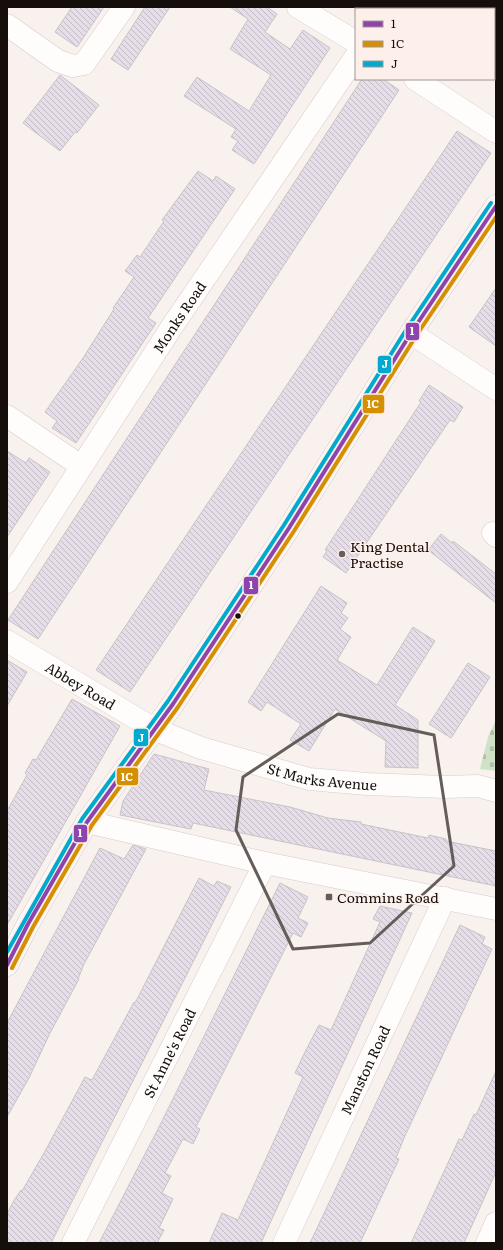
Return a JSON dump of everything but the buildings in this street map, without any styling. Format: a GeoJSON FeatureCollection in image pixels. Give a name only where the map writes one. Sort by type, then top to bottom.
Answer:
{"type":"FeatureCollection","features":[{"type":"Feature","properties":{"kind":"main road"},"geometry":{"type":"LineString","coordinates":[[7,965],[28,924],[87,822],[154,729],[174,704],[289,528],[410,333],[496,206]]}},
{"type":"Feature","properties":{"kind":"street"},"geometry":{"type":"LineString","coordinates":[[7,25],[58,61],[73,66],[84,64],[124,7]]}},
{"type":"Feature","properties":{"kind":"street"},"geometry":{"type":"LineString","coordinates":[[298,7],[355,41]]}},
{"type":"Feature","properties":{"kind":"street","name":"Monks Road"},"geometry":{"type":"LineString","coordinates":[[7,582],[178,319],[355,57]]}},
{"type":"Feature","properties":{"kind":"street"},"geometry":{"type":"LineString","coordinates":[[417,80],[496,132]]}},
{"type":"Feature","properties":{"kind":"street"},"geometry":{"type":"LineString","coordinates":[[410,333],[496,389]]}},
{"type":"Feature","properties":{"kind":"street"},"geometry":{"type":"LineString","coordinates":[[7,416],[81,466]]}},
{"type":"Feature","properties":{"kind":"street","name":"Abbey Road"},"geometry":{"type":"LineString","coordinates":[[7,642],[154,729]]}},
{"type":"Feature","properties":{"kind":"street","name":"St Marks Avenue"},"geometry":{"type":"LineString","coordinates":[[154,729],[201,748],[309,779],[367,784],[445,787],[478,786],[496,791]]}},
{"type":"Feature","properties":{"kind":"street"},"geometry":{"type":"LineString","coordinates":[[87,822],[265,863],[496,909]]}},
{"type":"Feature","properties":{"kind":"street","name":"St Anne's Road"},"geometry":{"type":"LineString","coordinates":[[73,1243],[265,863]]}},
{"type":"Feature","properties":{"kind":"street","name":"Manston Road"},"geometry":{"type":"LineString","coordinates":[[284,1243],[445,898]]}},
{"type":"Feature","properties":{"kind":"street"},"geometry":{"type":"LineString","coordinates":[[487,1243],[496,1223]]}},
{"type":"Feature","properties":{"kind":"highlighted area"},"geometry":{"type":"Polygon","coordinates":[[[338,714],[434,735],[454,866],[370,943],[293,949],[236,830],[243,777],[338,714]]]}},
{"type":"Feature","properties":{"kind":"green space"},"geometry":{"type":"Polygon","coordinates":[[[496,720],[496,771],[480,769],[488,737],[496,720]]]}},
{"type":"Feature","properties":{"kind":"transit line","name":"J"},"geometry":{"type":"LineString","coordinates":[[7,952],[82,819],[168,701],[284,525],[406,330],[491,203]]}},
{"type":"Feature","properties":{"kind":"transit line","name":"1"},"geometry":{"type":"LineString","coordinates":[[7,965],[28,924],[87,822],[173,704],[289,528],[411,333],[496,206]]}},
{"type":"Feature","properties":{"kind":"transit line","name":"1C"},"geometry":{"type":"LineString","coordinates":[[12,968],[33,927],[92,825],[178,707],[294,531],[416,336],[496,217]]}},
{"type":"Feature","properties":{"kind":"place","name":"King Dental Practise"},"geometry":{"type":"Point","coordinates":[342,554]}},
{"type":"Feature","properties":{"kind":"place","name":"Commins Road"},"geometry":{"type":"Point","coordinates":[329,897]}}]}
